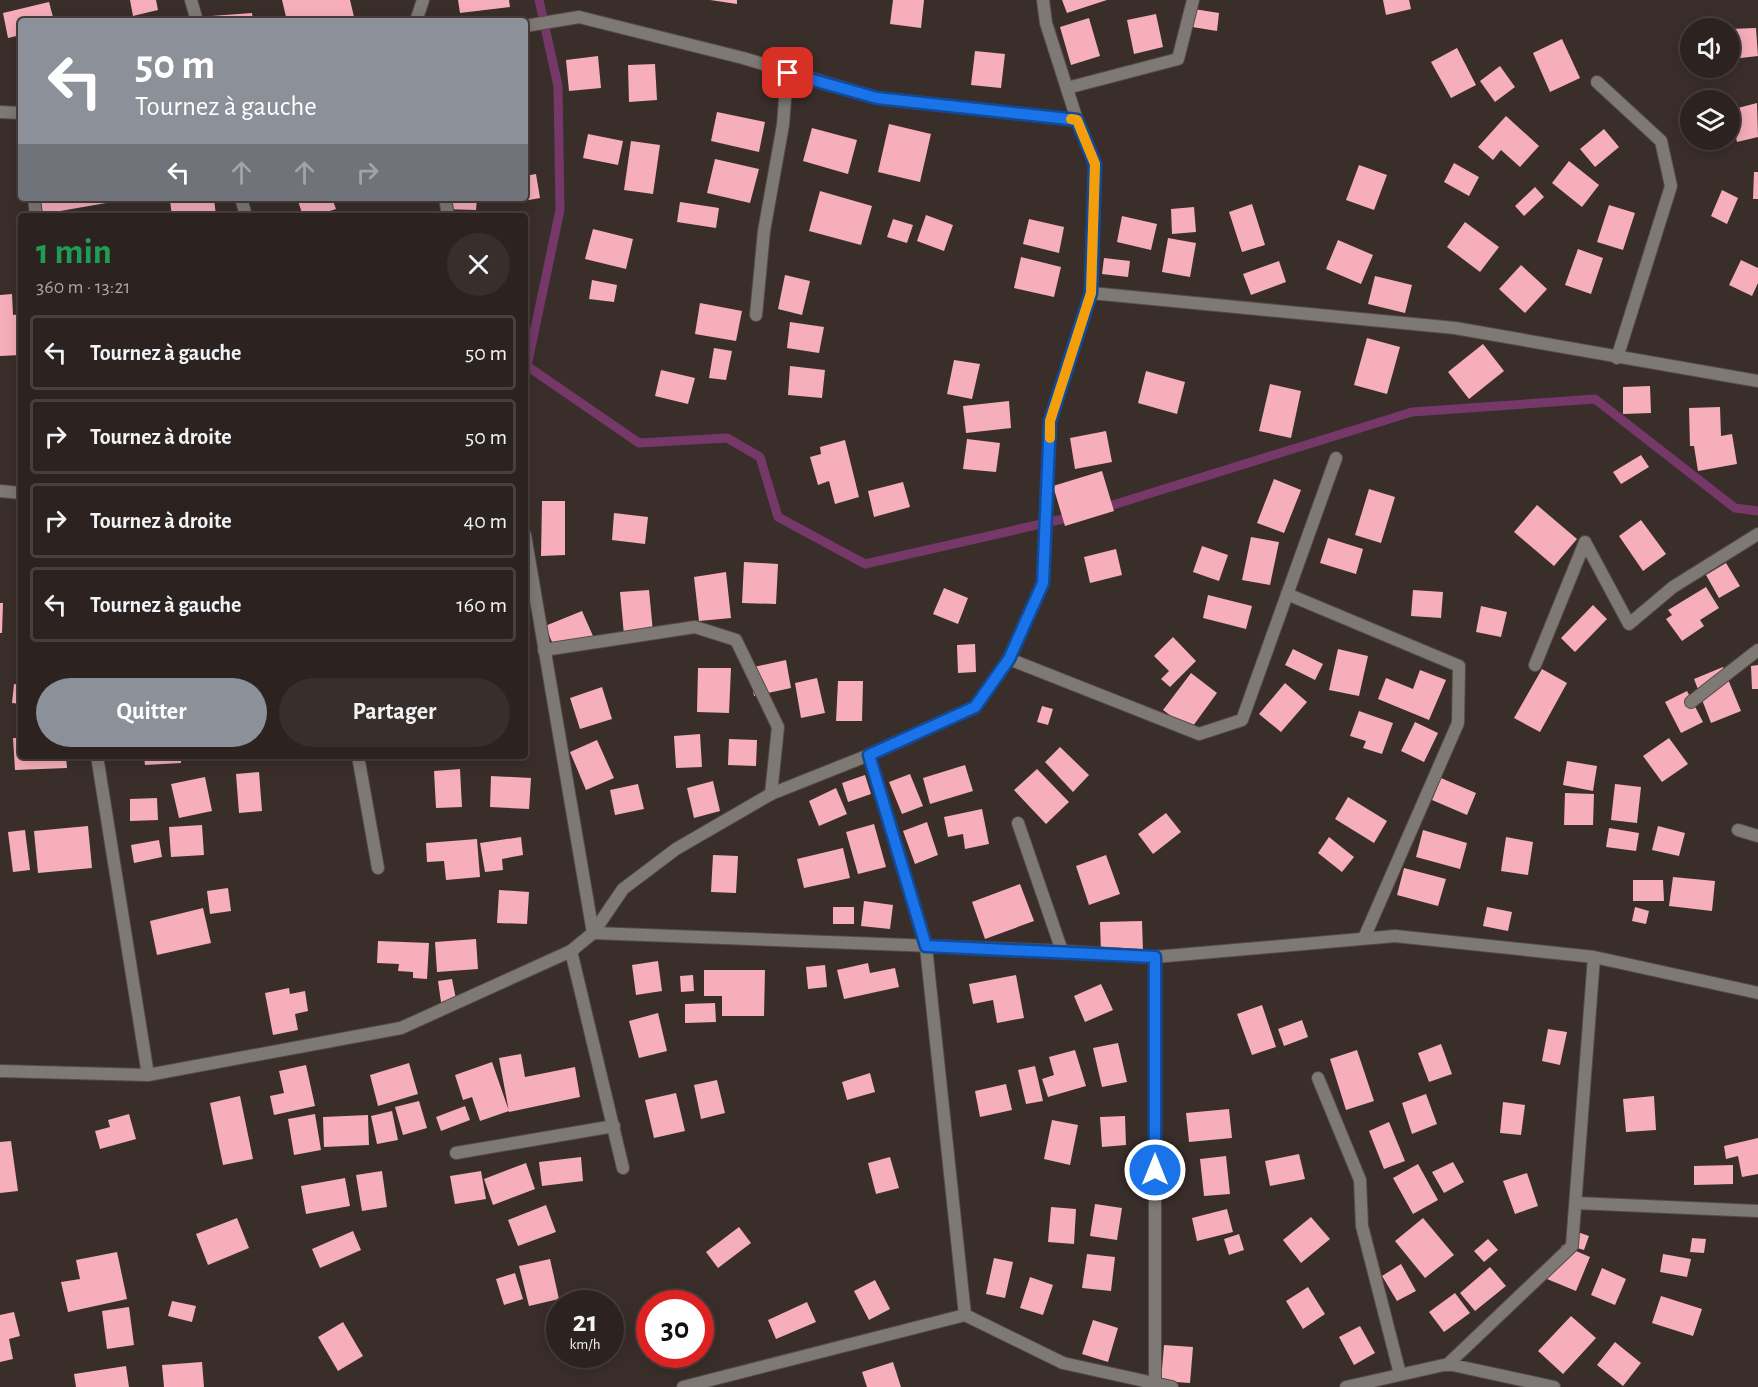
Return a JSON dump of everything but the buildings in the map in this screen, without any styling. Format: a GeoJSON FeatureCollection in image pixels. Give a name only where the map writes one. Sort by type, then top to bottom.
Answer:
{"type":"FeatureCollection","features":[{"type":"Feature","properties":{"kind":"street"},"geometry":{"type":"LineString","coordinates":[[191,0],[196,18]]}},
{"type":"Feature","properties":{"kind":"street"},"geometry":{"type":"LineString","coordinates":[[417,18],[423,0]]}},
{"type":"Feature","properties":{"kind":"street"},"geometry":{"type":"LineString","coordinates":[[0,1071],[148,1075],[401,1028],[571,951],[593,933],[623,889],[676,849],[771,794],[869,755],[975,707],[1009,659],[1043,583],[1050,421],[1091,293],[1095,164],[1077,120],[1046,23],[1043,0]]}},
{"type":"Feature","properties":{"kind":"street"},"geometry":{"type":"LineString","coordinates":[[1067,88],[1178,59],[1192,0]]}},
{"type":"Feature","properties":{"kind":"street"},"geometry":{"type":"LineString","coordinates":[[528,26],[579,17],[743,58],[877,98],[1077,120]]}},
{"type":"Feature","properties":{"kind":"street"},"geometry":{"type":"LineString","coordinates":[[756,315],[765,231],[783,125],[788,73]]}},
{"type":"Feature","properties":{"kind":"street"},"geometry":{"type":"LineString","coordinates":[[1598,82],[1660,141],[1671,186],[1617,358]]}},
{"type":"Feature","properties":{"kind":"street"},"geometry":{"type":"LineString","coordinates":[[0,112],[18,113]]}},
{"type":"Feature","properties":{"kind":"street"},"geometry":{"type":"LineString","coordinates":[[1091,293],[1455,328],[1758,381]]}},
{"type":"Feature","properties":{"kind":"street"},"geometry":{"type":"LineString","coordinates":[[1009,659],[1199,734],[1242,720],[1336,458]]}},
{"type":"Feature","properties":{"kind":"street"},"geometry":{"type":"LineString","coordinates":[[0,491],[18,493]]}},
{"type":"Feature","properties":{"kind":"street"},"geometry":{"type":"LineString","coordinates":[[1535,665],[1585,542],[1629,624],[1673,587],[1758,534]]}},
{"type":"Feature","properties":{"kind":"street"},"geometry":{"type":"LineString","coordinates":[[528,553],[593,933]]}},
{"type":"Feature","properties":{"kind":"street"},"geometry":{"type":"LineString","coordinates":[[1287,594],[1459,666],[1458,723],[1364,938]]}},
{"type":"Feature","properties":{"kind":"street"},"geometry":{"type":"LineString","coordinates":[[544,650],[695,627],[736,640],[778,727],[771,794]]}},
{"type":"Feature","properties":{"kind":"street"},"geometry":{"type":"LineString","coordinates":[[1691,702],[1758,650]]}},
{"type":"Feature","properties":{"kind":"street"},"geometry":{"type":"LineString","coordinates":[[869,755],[926,946],[965,1315]]}},
{"type":"Feature","properties":{"kind":"street"},"geometry":{"type":"LineString","coordinates":[[97,759],[148,1075]]}},
{"type":"Feature","properties":{"kind":"street"},"geometry":{"type":"LineString","coordinates":[[359,759],[378,868]]}},
{"type":"Feature","properties":{"kind":"street"},"geometry":{"type":"LineString","coordinates":[[1018,823],[1062,951]]}},
{"type":"Feature","properties":{"kind":"street"},"geometry":{"type":"LineString","coordinates":[[1738,830],[1758,836]]}},
{"type":"Feature","properties":{"kind":"street"},"geometry":{"type":"LineString","coordinates":[[593,933],[1062,951],[1155,957],[1395,936],[1594,957],[1758,993]]}},
{"type":"Feature","properties":{"kind":"street"},"geometry":{"type":"LineString","coordinates":[[571,951],[623,1168]]}},
{"type":"Feature","properties":{"kind":"street"},"geometry":{"type":"LineString","coordinates":[[1155,957],[1155,1383]]}},
{"type":"Feature","properties":{"kind":"street"},"geometry":{"type":"LineString","coordinates":[[1448,1364],[1572,1246],[1594,957]]}},
{"type":"Feature","properties":{"kind":"street"},"geometry":{"type":"LineString","coordinates":[[1318,1078],[1360,1180],[1362,1226],[1400,1374]]}},
{"type":"Feature","properties":{"kind":"street"},"geometry":{"type":"LineString","coordinates":[[456,1153],[614,1126]]}},
{"type":"Feature","properties":{"kind":"street"},"geometry":{"type":"LineString","coordinates":[[1576,1203],[1758,1211]]}},
{"type":"Feature","properties":{"kind":"street"},"geometry":{"type":"LineString","coordinates":[[683,1387],[965,1315],[1064,1363],[1172,1387]]}},
{"type":"Feature","properties":{"kind":"street"},"geometry":{"type":"LineString","coordinates":[[1346,1387],[1448,1364],[1545,1386]]}},
{"type":"Feature","properties":{"kind":"waterway"},"geometry":{"type":"LineString","coordinates":[[528,361],[560,210],[558,86],[539,0]]}},
{"type":"Feature","properties":{"kind":"waterway"},"geometry":{"type":"LineString","coordinates":[[528,367],[639,443],[727,438],[760,457],[778,517],[865,564],[1072,517]]}},
{"type":"Feature","properties":{"kind":"waterway"},"geometry":{"type":"LineString","coordinates":[[1103,508],[1412,412],[1595,399],[1735,508],[1758,511]]}},
{"type":"Feature","properties":{"kind":"slow traffic"},"geometry":{"type":"LineString","coordinates":[[1050,438],[1050,421],[1091,293],[1095,164],[1077,120],[1071,119]]}},
{"type":"Feature","properties":{"kind":"route"},"geometry":{"type":"LineString","coordinates":[[788,73],[877,98],[1077,120],[1095,164],[1091,293],[1050,421],[1043,583],[1009,659],[975,707],[869,755],[926,946],[1155,957],[1155,1170]]}}]}
